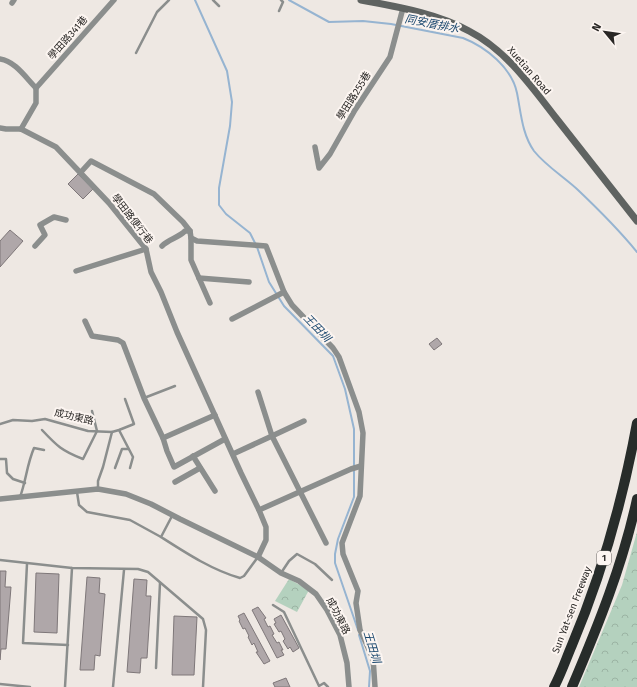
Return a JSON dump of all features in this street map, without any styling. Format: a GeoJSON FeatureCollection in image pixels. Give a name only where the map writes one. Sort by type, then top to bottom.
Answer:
{"type":"FeatureCollection","features":[{"type":"Feature","properties":{"kind":"highway","name":"Sun Yat-sen Freeway"},"geometry":{"type":"LineString","coordinates":[[554,687],[587,611],[607,548],[621,498],[637,423]]}},
{"type":"Feature","properties":{"kind":"highway","name":"1"},"geometry":{"type":"LineString","coordinates":[[572,687],[600,621],[618,567],[637,499]]}},
{"type":"Feature","properties":{"kind":"main road","name":"Xuetian Road"},"geometry":{"type":"LineString","coordinates":[[361,0],[403,8],[440,18],[467,30],[488,43],[502,55],[529,84],[637,221]]}},
{"type":"Feature","properties":{"kind":"street","name":"學田路341巷"},"geometry":{"type":"LineString","coordinates":[[36,88],[114,0]]}},
{"type":"Feature","properties":{"kind":"street","name":"學田路255巷"},"geometry":{"type":"LineString","coordinates":[[315,147],[319,168],[330,154],[355,110],[390,56],[403,8]]}},
{"type":"Feature","properties":{"kind":"street"},"geometry":{"type":"LineString","coordinates":[[0,59],[15,67],[36,88],[36,103],[21,129]]}},
{"type":"Feature","properties":{"kind":"street","name":"學田路便行巷"},"geometry":{"type":"LineString","coordinates":[[0,128],[21,129],[56,147],[81,172],[123,220],[146,250],[151,272],[161,292],[177,332],[216,415],[225,439],[260,510],[266,527],[266,540],[258,557]]}},
{"type":"Feature","properties":{"kind":"street"},"geometry":{"type":"LineString","coordinates":[[81,172],[91,161],[154,194],[169,208],[190,231],[191,260],[210,303]]}},
{"type":"Feature","properties":{"kind":"street"},"geometry":{"type":"LineString","coordinates":[[34,246],[45,235],[40,225],[54,217],[66,220]]}},
{"type":"Feature","properties":{"kind":"street"},"geometry":{"type":"LineString","coordinates":[[162,246],[167,241],[179,237],[186,231],[190,231]]}},
{"type":"Feature","properties":{"kind":"street"},"geometry":{"type":"LineString","coordinates":[[191,238],[197,241],[266,246],[284,292],[292,305],[333,348],[339,357],[359,412],[363,433],[360,496],[342,543],[343,554],[358,591],[356,603],[360,626],[373,658],[375,687]]}},
{"type":"Feature","properties":{"kind":"street"},"geometry":{"type":"LineString","coordinates":[[76,271],[146,250]]}},
{"type":"Feature","properties":{"kind":"street"},"geometry":{"type":"LineString","coordinates":[[199,278],[249,282]]}},
{"type":"Feature","properties":{"kind":"street"},"geometry":{"type":"LineString","coordinates":[[232,319],[284,292]]}},
{"type":"Feature","properties":{"kind":"street"},"geometry":{"type":"LineString","coordinates":[[86,321],[92,336],[118,340],[123,343],[144,398],[163,438],[174,467],[225,439]]}},
{"type":"Feature","properties":{"kind":"street"},"geometry":{"type":"LineString","coordinates":[[258,392],[272,436],[326,543]]}},
{"type":"Feature","properties":{"kind":"street"},"geometry":{"type":"LineString","coordinates":[[163,438],[216,415]]}},
{"type":"Feature","properties":{"kind":"street"},"geometry":{"type":"LineString","coordinates":[[233,454],[304,421]]}},
{"type":"Feature","properties":{"kind":"street"},"geometry":{"type":"LineString","coordinates":[[193,456],[215,491]]}},
{"type":"Feature","properties":{"kind":"street"},"geometry":{"type":"LineString","coordinates":[[260,510],[351,469],[361,466]]}},
{"type":"Feature","properties":{"kind":"street"},"geometry":{"type":"LineString","coordinates":[[175,482],[200,468]]}},
{"type":"Feature","properties":{"kind":"street","name":"成功東路"},"geometry":{"type":"LineString","coordinates":[[0,499],[98,490],[126,494],[151,504],[258,557],[282,573],[299,581],[316,594],[327,610],[340,635],[347,663],[348,687]]}},
{"type":"Feature","properties":{"kind":"lane"},"geometry":{"type":"LineString","coordinates":[[136,53],[157,12],[169,0]]}},
{"type":"Feature","properties":{"kind":"lane"},"geometry":{"type":"LineString","coordinates":[[213,0],[219,6]]}},
{"type":"Feature","properties":{"kind":"lane"},"geometry":{"type":"LineString","coordinates":[[279,11],[283,2],[281,0]]}},
{"type":"Feature","properties":{"kind":"lane"},"geometry":{"type":"LineString","coordinates":[[144,398],[175,386]]}},
{"type":"Feature","properties":{"kind":"lane","name":"成功東路"},"geometry":{"type":"LineString","coordinates":[[0,424],[13,420],[32,421],[45,419],[76,428],[112,432],[134,424],[125,399]]}},
{"type":"Feature","properties":{"kind":"lane","name":"成功東路"},"geometry":{"type":"LineString","coordinates":[[42,430],[66,453],[83,460],[97,431],[92,411]]}},
{"type":"Feature","properties":{"kind":"lane"},"geometry":{"type":"LineString","coordinates":[[119,430],[128,449],[134,457],[130,468]]}},
{"type":"Feature","properties":{"kind":"lane"},"geometry":{"type":"LineString","coordinates":[[98,490],[98,481],[112,432]]}},
{"type":"Feature","properties":{"kind":"lane"},"geometry":{"type":"LineString","coordinates":[[20,498],[25,483],[28,461],[34,448],[44,450]]}},
{"type":"Feature","properties":{"kind":"lane"},"geometry":{"type":"LineString","coordinates":[[115,468],[122,449],[128,449]]}},
{"type":"Feature","properties":{"kind":"lane"},"geometry":{"type":"LineString","coordinates":[[0,459],[6,459],[7,473],[13,479],[25,483]]}},
{"type":"Feature","properties":{"kind":"lane"},"geometry":{"type":"LineString","coordinates":[[77,491],[79,505],[87,512],[130,520],[162,537],[188,555],[230,575],[240,578],[244,576],[258,557]]}},
{"type":"Feature","properties":{"kind":"lane"},"geometry":{"type":"LineString","coordinates":[[162,537],[172,515]]}},
{"type":"Feature","properties":{"kind":"lane"},"geometry":{"type":"LineString","coordinates":[[282,573],[289,561],[297,554],[315,564],[332,580]]}},
{"type":"Feature","properties":{"kind":"lane"},"geometry":{"type":"LineString","coordinates":[[0,560],[72,568],[124,570],[138,569],[148,572],[203,619],[206,630],[203,687]]}},
{"type":"Feature","properties":{"kind":"lane"},"geometry":{"type":"LineString","coordinates":[[27,564],[23,643],[68,645]]}},
{"type":"Feature","properties":{"kind":"lane"},"geometry":{"type":"LineString","coordinates":[[65,687],[72,568]]}},
{"type":"Feature","properties":{"kind":"lane"},"geometry":{"type":"LineString","coordinates":[[113,687],[124,570]]}},
{"type":"Feature","properties":{"kind":"lane"},"geometry":{"type":"LineString","coordinates":[[156,668],[160,583]]}},
{"type":"Feature","properties":{"kind":"lane"},"geometry":{"type":"LineString","coordinates":[[273,605],[284,612],[319,686],[324,683],[328,687]]}},
{"type":"Feature","properties":{"kind":"lane"},"geometry":{"type":"LineString","coordinates":[[0,684],[30,687]]}},
{"type":"Feature","properties":{"kind":"green space"},"geometry":{"type":"Polygon","coordinates":[[[637,532],[637,687],[579,687],[622,585],[637,532]]]}},
{"type":"Feature","properties":{"kind":"green space"},"geometry":{"type":"Polygon","coordinates":[[[289,579],[309,590],[297,612],[275,601],[289,579]]]}},
{"type":"Feature","properties":{"kind":"building"},"geometry":{"type":"Polygon","coordinates":[[[78,174],[93,189],[83,199],[68,184],[78,174]]]}},
{"type":"Feature","properties":{"kind":"building"},"geometry":{"type":"Polygon","coordinates":[[[10,230],[23,241],[0,267],[0,241],[10,230]]]}},
{"type":"Feature","properties":{"kind":"building"},"geometry":{"type":"Polygon","coordinates":[[[437,338],[442,344],[434,350],[429,344],[437,338]]]}},
{"type":"Feature","properties":{"kind":"building"},"geometry":{"type":"Polygon","coordinates":[[[0,571],[6,571],[5,587],[11,587],[6,649],[1,649],[0,660],[0,571]]]}},
{"type":"Feature","properties":{"kind":"building"},"geometry":{"type":"Polygon","coordinates":[[[36,573],[59,574],[57,633],[34,632],[36,573]]]}},
{"type":"Feature","properties":{"kind":"building"},"geometry":{"type":"Polygon","coordinates":[[[87,577],[100,578],[99,593],[105,594],[100,656],[95,655],[94,670],[80,670],[87,577]]]}},
{"type":"Feature","properties":{"kind":"building"},"geometry":{"type":"Polygon","coordinates":[[[134,579],[147,580],[146,596],[151,596],[147,658],[141,658],[140,673],[127,672],[134,579]]]}},
{"type":"Feature","properties":{"kind":"building"},"geometry":{"type":"Polygon","coordinates":[[[258,607],[266,618],[264,619],[268,627],[270,626],[274,634],[272,635],[277,643],[279,642],[284,655],[277,658],[252,610],[258,607]]]}},
{"type":"Feature","properties":{"kind":"building"},"geometry":{"type":"Polygon","coordinates":[[[244,613],[270,661],[264,664],[256,652],[258,652],[254,643],[252,645],[245,628],[243,629],[239,621],[238,616],[244,613]]]}},
{"type":"Feature","properties":{"kind":"building"},"geometry":{"type":"Polygon","coordinates":[[[281,615],[299,648],[293,652],[290,647],[288,649],[283,641],[285,639],[281,631],[279,632],[274,624],[276,623],[274,619],[281,615]]]}},
{"type":"Feature","properties":{"kind":"building"},"geometry":{"type":"Polygon","coordinates":[[[174,616],[197,617],[194,675],[172,675],[174,616]]]}},
{"type":"Feature","properties":{"kind":"building"},"geometry":{"type":"Polygon","coordinates":[[[286,678],[290,687],[275,687],[273,683],[286,678]]]}},
{"type":"Feature","properties":{"kind":"waterway","name":"王田圳"},"geometry":{"type":"LineString","coordinates":[[195,0],[227,71],[232,102],[230,126],[219,188],[219,205],[226,214],[250,233],[255,243]]}},
{"type":"Feature","properties":{"kind":"waterway","name":"同安厝排水"},"geometry":{"type":"LineString","coordinates":[[289,0],[329,22],[363,21],[391,24],[463,38],[489,53],[510,75],[517,93],[524,130],[534,151],[544,162],[573,185],[616,228],[637,252]]}},
{"type":"Feature","properties":{"kind":"waterway","name":"王田圳"},"geometry":{"type":"LineString","coordinates":[[257,247],[269,282],[284,306],[333,356],[345,389],[354,429],[354,497],[338,539],[335,563],[358,630]]}},
{"type":"Feature","properties":{"kind":"waterway","name":"王田圳"},"geometry":{"type":"LineString","coordinates":[[359,635],[370,671],[369,687]]}}]}
